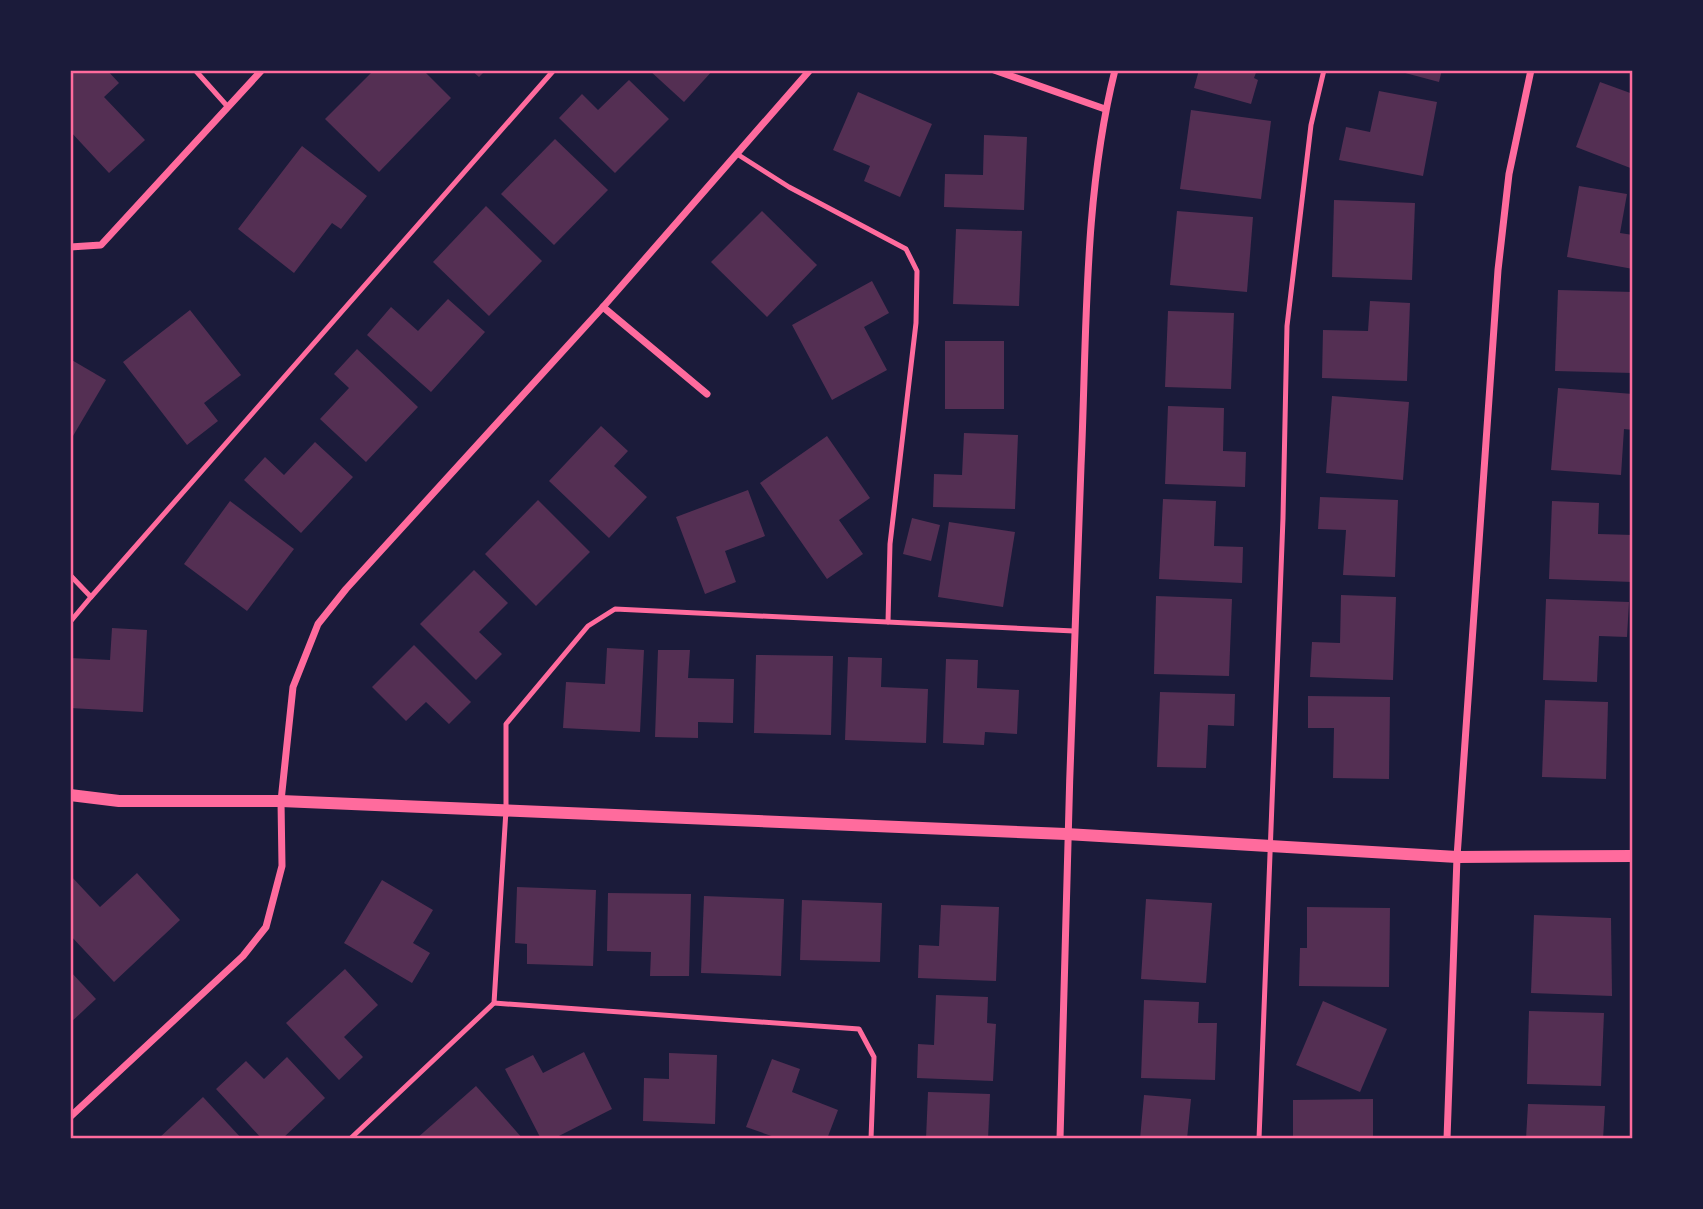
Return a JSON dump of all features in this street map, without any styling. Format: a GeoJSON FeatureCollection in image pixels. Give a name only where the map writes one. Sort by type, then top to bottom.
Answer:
{"type":"FeatureCollection","features":[{"type":"Feature","properties":{"kind":"street"},"geometry":{"type":"LineString","coordinates":[[70,247],[101,245],[262,70]]}},
{"type":"Feature","properties":{"kind":"street"},"geometry":{"type":"LineString","coordinates":[[70,1117],[243,956],[266,927],[282,866],[281,801],[293,687],[318,624],[346,589],[603,307],[810,70]]}},
{"type":"Feature","properties":{"kind":"street"},"geometry":{"type":"LineString","coordinates":[[993,70],[1105,109]]}},
{"type":"Feature","properties":{"kind":"street"},"geometry":{"type":"LineString","coordinates":[[1060,1139],[1066,834],[1091,237],[1105,109],[1115,70]]}},
{"type":"Feature","properties":{"kind":"street"},"geometry":{"type":"LineString","coordinates":[[1447,1139],[1457,857],[1498,270],[1509,174],[1531,70]]}},
{"type":"Feature","properties":{"kind":"street"},"geometry":{"type":"LineString","coordinates":[[603,307],[707,394]]}},
{"type":"Feature","properties":{"kind":"street"},"geometry":{"type":"LineString","coordinates":[[70,795],[119,801],[281,801],[1066,834],[1457,857],[1633,856]]}},
{"type":"Feature","properties":{"kind":"lane"},"geometry":{"type":"LineString","coordinates":[[195,70],[228,107]]}},
{"type":"Feature","properties":{"kind":"lane"},"geometry":{"type":"LineString","coordinates":[[70,622],[554,70]]}},
{"type":"Feature","properties":{"kind":"lane"},"geometry":{"type":"LineString","coordinates":[[1259,1139],[1287,326],[1311,125],[1324,70]]}},
{"type":"Feature","properties":{"kind":"lane"},"geometry":{"type":"LineString","coordinates":[[737,154],[789,187],[906,249],[917,271],[916,323],[890,544],[888,622]]}},
{"type":"Feature","properties":{"kind":"lane"},"geometry":{"type":"LineString","coordinates":[[70,575],[91,597]]}},
{"type":"Feature","properties":{"kind":"lane"},"geometry":{"type":"LineString","coordinates":[[350,1139],[494,1003],[506,810],[506,724],[588,626],[615,609],[1074,631]]}},
{"type":"Feature","properties":{"kind":"lane"},"geometry":{"type":"LineString","coordinates":[[494,1003],[859,1028],[874,1057],[871,1139]]}},
{"type":"Feature","properties":{"kind":"building"},"geometry":{"type":"Polygon","coordinates":[[[70,70],[107,70],[119,83],[104,97],[145,140],[109,173],[70,131],[70,70]]]}},
{"type":"Feature","properties":{"kind":"building"},"geometry":{"type":"Polygon","coordinates":[[[374,70],[423,70],[451,98],[379,172],[325,119],[374,70]]]}},
{"type":"Feature","properties":{"kind":"building"},"geometry":{"type":"Polygon","coordinates":[[[471,70],[486,70],[479,77],[471,70]]]}},
{"type":"Feature","properties":{"kind":"building"},"geometry":{"type":"Polygon","coordinates":[[[649,70],[713,70],[684,102],[649,70]]]}},
{"type":"Feature","properties":{"kind":"building"},"geometry":{"type":"Polygon","coordinates":[[[1199,70],[1257,70],[1254,78],[1258,80],[1251,104],[1194,88],[1199,70]]]}},
{"type":"Feature","properties":{"kind":"building"},"geometry":{"type":"Polygon","coordinates":[[[1394,70],[1442,70],[1439,82],[1394,70]]]}},
{"type":"Feature","properties":{"kind":"building"},"geometry":{"type":"Polygon","coordinates":[[[629,80],[669,119],[615,173],[559,118],[582,94],[598,110],[629,80]]]}},
{"type":"Feature","properties":{"kind":"building"},"geometry":{"type":"Polygon","coordinates":[[[1600,82],[1633,94],[1633,169],[1576,147],[1600,82]]]}},
{"type":"Feature","properties":{"kind":"building"},"geometry":{"type":"Polygon","coordinates":[[[1379,91],[1437,102],[1423,176],[1339,160],[1346,127],[1370,132],[1379,91]]]}},
{"type":"Feature","properties":{"kind":"building"},"geometry":{"type":"Polygon","coordinates":[[[858,92],[932,124],[900,197],[864,181],[870,166],[833,150],[858,92]]]}},
{"type":"Feature","properties":{"kind":"building"},"geometry":{"type":"Polygon","coordinates":[[[1191,110],[1271,121],[1261,199],[1180,189],[1191,110]]]}},
{"type":"Feature","properties":{"kind":"building"},"geometry":{"type":"Polygon","coordinates":[[[984,135],[1027,137],[1024,210],[944,207],[945,174],[983,175],[984,135]]]}},
{"type":"Feature","properties":{"kind":"building"},"geometry":{"type":"Polygon","coordinates":[[[555,139],[608,190],[554,245],[501,194],[555,139]]]}},
{"type":"Feature","properties":{"kind":"building"},"geometry":{"type":"Polygon","coordinates":[[[302,146],[367,196],[341,229],[332,223],[294,273],[238,229],[302,146]]]}},
{"type":"Feature","properties":{"kind":"building"},"geometry":{"type":"Polygon","coordinates":[[[1579,186],[1627,194],[1620,233],[1633,235],[1633,269],[1567,257],[1579,186]]]}},
{"type":"Feature","properties":{"kind":"building"},"geometry":{"type":"Polygon","coordinates":[[[1334,200],[1415,203],[1412,280],[1332,277],[1334,200]]]}},
{"type":"Feature","properties":{"kind":"building"},"geometry":{"type":"Polygon","coordinates":[[[486,206],[542,261],[489,316],[433,262],[486,206]]]}},
{"type":"Feature","properties":{"kind":"building"},"geometry":{"type":"Polygon","coordinates":[[[762,211],[817,265],[767,317],[711,262],[762,211]]]}},
{"type":"Feature","properties":{"kind":"building"},"geometry":{"type":"Polygon","coordinates":[[[1177,211],[1253,217],[1247,292],[1170,285],[1177,211]]]}},
{"type":"Feature","properties":{"kind":"building"},"geometry":{"type":"Polygon","coordinates":[[[956,229],[1022,231],[1019,306],[953,304],[956,229]]]}},
{"type":"Feature","properties":{"kind":"building"},"geometry":{"type":"Polygon","coordinates":[[[872,281],[889,313],[864,327],[887,370],[832,400],[792,325],[872,281]]]}},
{"type":"Feature","properties":{"kind":"building"},"geometry":{"type":"Polygon","coordinates":[[[1558,290],[1633,292],[1633,373],[1555,371],[1558,290]]]}},
{"type":"Feature","properties":{"kind":"building"},"geometry":{"type":"Polygon","coordinates":[[[448,299],[485,332],[431,392],[367,335],[391,307],[418,331],[448,299]]]}},
{"type":"Feature","properties":{"kind":"building"},"geometry":{"type":"Polygon","coordinates":[[[1370,301],[1410,303],[1407,381],[1322,378],[1323,330],[1368,331],[1370,301]]]}},
{"type":"Feature","properties":{"kind":"building"},"geometry":{"type":"Polygon","coordinates":[[[190,310],[241,375],[204,403],[218,421],[187,445],[123,362],[190,310]]]}},
{"type":"Feature","properties":{"kind":"building"},"geometry":{"type":"Polygon","coordinates":[[[1168,311],[1234,313],[1231,389],[1165,387],[1168,311]]]}},
{"type":"Feature","properties":{"kind":"building"},"geometry":{"type":"Polygon","coordinates":[[[945,341],[1004,341],[1004,409],[945,409],[945,341]]]}},
{"type":"Feature","properties":{"kind":"building"},"geometry":{"type":"Polygon","coordinates":[[[357,349],[418,407],[366,462],[320,419],[349,388],[334,374],[357,349]]]}},
{"type":"Feature","properties":{"kind":"building"},"geometry":{"type":"Polygon","coordinates":[[[70,359],[106,380],[70,441],[70,359]]]}},
{"type":"Feature","properties":{"kind":"building"},"geometry":{"type":"Polygon","coordinates":[[[1558,388],[1633,394],[1633,430],[1624,429],[1621,475],[1551,470],[1558,388]]]}},
{"type":"Feature","properties":{"kind":"building"},"geometry":{"type":"Polygon","coordinates":[[[1332,396],[1409,402],[1403,480],[1326,473],[1332,396]]]}},
{"type":"Feature","properties":{"kind":"building"},"geometry":{"type":"Polygon","coordinates":[[[1168,406],[1224,408],[1223,451],[1246,452],[1245,487],[1165,484],[1168,406]]]}},
{"type":"Feature","properties":{"kind":"building"},"geometry":{"type":"Polygon","coordinates":[[[601,426],[628,451],[614,466],[647,497],[609,538],[549,481],[601,426]]]}},
{"type":"Feature","properties":{"kind":"building"},"geometry":{"type":"Polygon","coordinates":[[[964,433],[1018,435],[1015,509],[933,507],[934,474],[962,475],[964,433]]]}},
{"type":"Feature","properties":{"kind":"building"},"geometry":{"type":"Polygon","coordinates":[[[827,436],[870,498],[839,520],[863,554],[827,579],[760,483],[827,436]]]}},
{"type":"Feature","properties":{"kind":"building"},"geometry":{"type":"Polygon","coordinates":[[[315,442],[353,477],[301,533],[244,480],[265,457],[284,475],[315,442]]]}},
{"type":"Feature","properties":{"kind":"building"},"geometry":{"type":"Polygon","coordinates":[[[748,490],[765,536],[725,551],[736,582],[705,594],[676,517],[748,490]]]}},
{"type":"Feature","properties":{"kind":"building"},"geometry":{"type":"Polygon","coordinates":[[[1320,497],[1398,500],[1395,577],[1343,575],[1346,530],[1318,529],[1320,497]]]}},
{"type":"Feature","properties":{"kind":"building"},"geometry":{"type":"Polygon","coordinates":[[[1163,499],[1216,501],[1214,546],[1243,547],[1242,583],[1159,579],[1163,499]]]}},
{"type":"Feature","properties":{"kind":"building"},"geometry":{"type":"Polygon","coordinates":[[[538,500],[590,552],[536,606],[485,554],[538,500]]]}},
{"type":"Feature","properties":{"kind":"building"},"geometry":{"type":"Polygon","coordinates":[[[230,501],[294,549],[247,611],[184,564],[230,501]]]}},
{"type":"Feature","properties":{"kind":"building"},"geometry":{"type":"Polygon","coordinates":[[[1552,501],[1599,503],[1598,534],[1633,535],[1633,582],[1549,579],[1552,501]]]}},
{"type":"Feature","properties":{"kind":"building"},"geometry":{"type":"Polygon","coordinates":[[[912,518],[940,525],[931,561],[903,554],[912,518]]]}},
{"type":"Feature","properties":{"kind":"building"},"geometry":{"type":"Polygon","coordinates":[[[949,522],[1015,532],[1003,607],[938,597],[949,522]]]}},
{"type":"Feature","properties":{"kind":"building"},"geometry":{"type":"Polygon","coordinates":[[[474,570],[508,603],[479,632],[502,654],[476,680],[420,624],[474,570]]]}},
{"type":"Feature","properties":{"kind":"building"},"geometry":{"type":"Polygon","coordinates":[[[1341,595],[1396,597],[1393,680],[1310,677],[1312,642],[1340,643],[1341,595]]]}},
{"type":"Feature","properties":{"kind":"building"},"geometry":{"type":"Polygon","coordinates":[[[1156,596],[1232,599],[1229,676],[1154,674],[1156,596]]]}},
{"type":"Feature","properties":{"kind":"building"},"geometry":{"type":"Polygon","coordinates":[[[1546,599],[1629,602],[1627,637],[1599,636],[1597,682],[1543,680],[1546,599]]]}},
{"type":"Feature","properties":{"kind":"building"},"geometry":{"type":"Polygon","coordinates":[[[112,628],[147,630],[143,712],[70,708],[70,658],[110,660],[112,628]]]}},
{"type":"Feature","properties":{"kind":"building"},"geometry":{"type":"Polygon","coordinates":[[[414,645],[471,702],[449,724],[426,702],[406,721],[372,687],[414,645]]]}},
{"type":"Feature","properties":{"kind":"building"},"geometry":{"type":"Polygon","coordinates":[[[607,648],[644,650],[640,732],[563,728],[566,682],[605,684],[607,648]]]}},
{"type":"Feature","properties":{"kind":"building"},"geometry":{"type":"Polygon","coordinates":[[[658,650],[690,650],[688,678],[734,679],[733,723],[698,722],[698,738],[655,737],[658,650]]]}},
{"type":"Feature","properties":{"kind":"building"},"geometry":{"type":"Polygon","coordinates":[[[756,655],[833,656],[831,735],[754,733],[756,655]]]}},
{"type":"Feature","properties":{"kind":"building"},"geometry":{"type":"Polygon","coordinates":[[[848,657],[882,658],[881,687],[928,689],[926,743],[845,740],[848,657]]]}},
{"type":"Feature","properties":{"kind":"building"},"geometry":{"type":"Polygon","coordinates":[[[946,659],[978,660],[977,688],[1019,690],[1017,734],[985,732],[984,745],[943,743],[946,659]]]}},
{"type":"Feature","properties":{"kind":"building"},"geometry":{"type":"Polygon","coordinates":[[[1160,692],[1235,694],[1234,726],[1208,725],[1206,768],[1157,767],[1160,692]]]}},
{"type":"Feature","properties":{"kind":"building"},"geometry":{"type":"Polygon","coordinates":[[[1308,696],[1390,697],[1389,779],[1333,778],[1334,728],[1308,728],[1308,696]]]}},
{"type":"Feature","properties":{"kind":"building"},"geometry":{"type":"Polygon","coordinates":[[[1545,700],[1608,702],[1606,779],[1542,777],[1545,700]]]}},
{"type":"Feature","properties":{"kind":"building"},"geometry":{"type":"Polygon","coordinates":[[[137,873],[180,920],[114,982],[70,935],[70,875],[100,907],[137,873]]]}},
{"type":"Feature","properties":{"kind":"building"},"geometry":{"type":"Polygon","coordinates":[[[382,880],[433,910],[413,943],[430,953],[412,983],[344,943],[382,880]]]}},
{"type":"Feature","properties":{"kind":"building"},"geometry":{"type":"Polygon","coordinates":[[[517,887],[596,890],[593,966],[527,964],[527,944],[515,943],[517,887]]]}},
{"type":"Feature","properties":{"kind":"building"},"geometry":{"type":"Polygon","coordinates":[[[608,893],[691,894],[689,976],[650,976],[651,952],[607,951],[608,893]]]}},
{"type":"Feature","properties":{"kind":"building"},"geometry":{"type":"Polygon","coordinates":[[[704,896],[784,899],[781,976],[701,973],[704,896]]]}},
{"type":"Feature","properties":{"kind":"building"},"geometry":{"type":"Polygon","coordinates":[[[1146,899],[1212,903],[1206,983],[1141,979],[1146,899]]]}},
{"type":"Feature","properties":{"kind":"building"},"geometry":{"type":"Polygon","coordinates":[[[802,900],[882,903],[880,962],[800,960],[802,900]]]}},
{"type":"Feature","properties":{"kind":"building"},"geometry":{"type":"Polygon","coordinates":[[[941,905],[999,907],[996,981],[918,978],[919,945],[939,946],[941,905]]]}},
{"type":"Feature","properties":{"kind":"building"},"geometry":{"type":"Polygon","coordinates":[[[1307,907],[1390,908],[1389,987],[1299,986],[1300,948],[1307,948],[1307,907]]]}},
{"type":"Feature","properties":{"kind":"building"},"geometry":{"type":"Polygon","coordinates":[[[1534,915],[1611,918],[1612,996],[1531,993],[1534,915]]]}},
{"type":"Feature","properties":{"kind":"building"},"geometry":{"type":"Polygon","coordinates":[[[345,969],[378,1005],[344,1037],[363,1057],[339,1080],[286,1023],[345,969]]]}},
{"type":"Feature","properties":{"kind":"building"},"geometry":{"type":"Polygon","coordinates":[[[70,971],[96,999],[70,1023],[70,971]]]}},
{"type":"Feature","properties":{"kind":"building"},"geometry":{"type":"Polygon","coordinates":[[[936,995],[988,997],[987,1023],[996,1024],[993,1081],[917,1078],[918,1044],[934,1045],[936,995]]]}},
{"type":"Feature","properties":{"kind":"building"},"geometry":{"type":"Polygon","coordinates":[[[1144,1000],[1199,1002],[1198,1023],[1217,1023],[1215,1080],[1141,1078],[1144,1000]]]}},
{"type":"Feature","properties":{"kind":"building"},"geometry":{"type":"Polygon","coordinates":[[[1323,1001],[1387,1029],[1360,1092],[1296,1065],[1323,1001]]]}},
{"type":"Feature","properties":{"kind":"building"},"geometry":{"type":"Polygon","coordinates":[[[1529,1011],[1604,1013],[1601,1086],[1527,1084],[1529,1011]]]}},
{"type":"Feature","properties":{"kind":"building"},"geometry":{"type":"Polygon","coordinates":[[[584,1052],[612,1109],[553,1139],[541,1139],[505,1069],[533,1055],[543,1073],[584,1052]]]}},
{"type":"Feature","properties":{"kind":"building"},"geometry":{"type":"Polygon","coordinates":[[[669,1053],[717,1055],[715,1124],[643,1121],[644,1078],[669,1079],[669,1053]]]}},
{"type":"Feature","properties":{"kind":"building"},"geometry":{"type":"Polygon","coordinates":[[[287,1057],[325,1098],[282,1139],[262,1139],[216,1089],[246,1061],[264,1079],[287,1057]]]}},
{"type":"Feature","properties":{"kind":"building"},"geometry":{"type":"Polygon","coordinates":[[[772,1059],[800,1069],[792,1092],[838,1110],[827,1139],[780,1139],[746,1127],[772,1059]]]}},
{"type":"Feature","properties":{"kind":"building"},"geometry":{"type":"Polygon","coordinates":[[[476,1086],[523,1139],[416,1139],[476,1086]]]}},
{"type":"Feature","properties":{"kind":"building"},"geometry":{"type":"Polygon","coordinates":[[[928,1092],[990,1094],[988,1139],[926,1139],[928,1092]]]}},
{"type":"Feature","properties":{"kind":"building"},"geometry":{"type":"Polygon","coordinates":[[[1144,1095],[1191,1099],[1187,1139],[1140,1139],[1144,1095]]]}},
{"type":"Feature","properties":{"kind":"building"},"geometry":{"type":"Polygon","coordinates":[[[203,1097],[242,1139],[158,1139],[203,1097]]]}},
{"type":"Feature","properties":{"kind":"building"},"geometry":{"type":"Polygon","coordinates":[[[1373,1099],[1373,1139],[1293,1139],[1293,1100],[1373,1099]]]}},
{"type":"Feature","properties":{"kind":"building"},"geometry":{"type":"Polygon","coordinates":[[[1528,1104],[1605,1106],[1603,1139],[1526,1139],[1528,1104]]]}}]}
